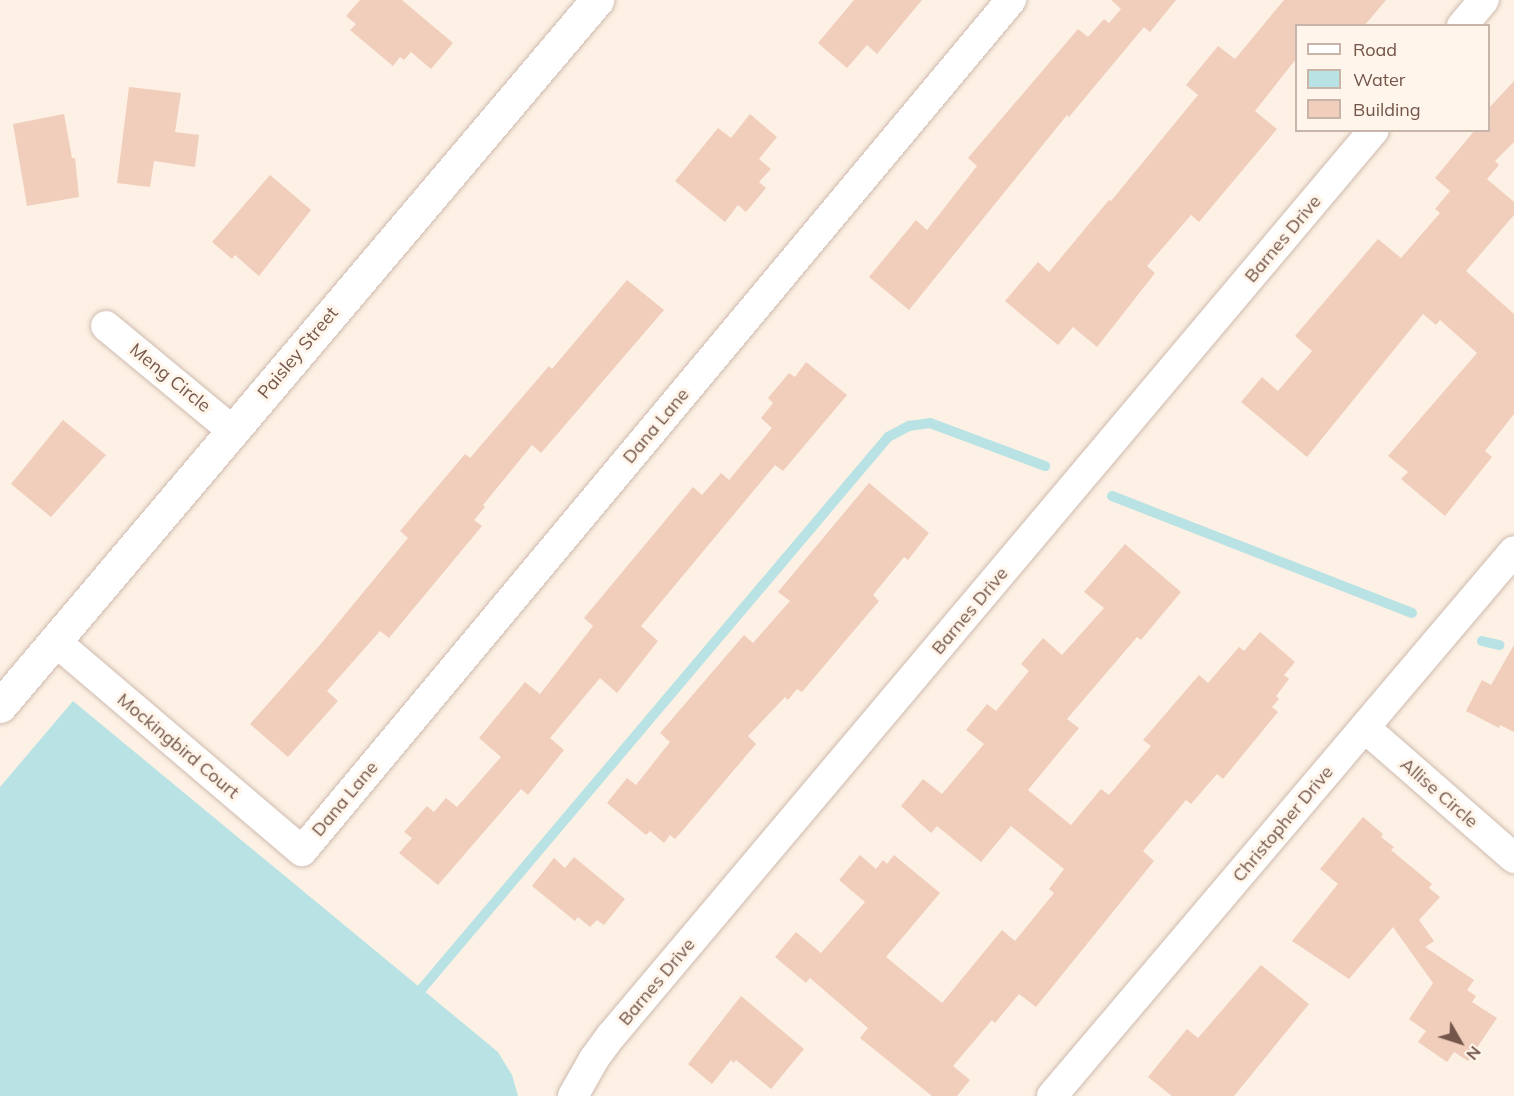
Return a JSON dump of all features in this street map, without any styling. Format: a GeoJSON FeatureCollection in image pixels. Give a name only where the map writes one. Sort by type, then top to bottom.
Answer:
{"type":"FeatureCollection","features":[{"type":"Feature","properties":{"kind":"street","name":"Paisley Street"},"geometry":{"type":"LineString","coordinates":[[0,706],[597,0]]}},
{"type":"Feature","properties":{"kind":"street","name":"Dana Lane"},"geometry":{"type":"LineString","coordinates":[[302,851],[1011,0]]}},
{"type":"Feature","properties":{"kind":"street"},"geometry":{"type":"LineString","coordinates":[[1464,24],[1484,0]]}},
{"type":"Feature","properties":{"kind":"street","name":"Barnes Drive"},"geometry":{"type":"LineString","coordinates":[[573,1096],[594,1059],[611,1036],[1372,132]]}},
{"type":"Feature","properties":{"kind":"street","name":"Meng Circle"},"geometry":{"type":"LineString","coordinates":[[106,326],[233,430]]}},
{"type":"Feature","properties":{"kind":"street","name":"Christopher Drive"},"geometry":{"type":"LineString","coordinates":[[1052,1096],[1514,551]]}},
{"type":"Feature","properties":{"kind":"street","name":"Mockingbird Court"},"geometry":{"type":"LineString","coordinates":[[55,641],[302,851]]}},
{"type":"Feature","properties":{"kind":"street","name":"Allise Circle"},"geometry":{"type":"LineString","coordinates":[[1365,728],[1514,858]]}},
{"type":"Feature","properties":{"kind":"water"},"geometry":{"type":"Polygon","coordinates":[[[73,701],[498,1052],[512,1075],[518,1096],[0,1096],[0,787],[73,701]]]}},
{"type":"Feature","properties":{"kind":"building"},"geometry":{"type":"Polygon","coordinates":[[[360,0],[402,0],[453,43],[431,69],[411,52],[404,60],[400,57],[393,66],[350,30],[356,24],[346,16],[360,0]]]}},
{"type":"Feature","properties":{"kind":"building"},"geometry":{"type":"Polygon","coordinates":[[[854,0],[922,0],[877,54],[867,45],[847,68],[818,43],[854,0]]]}},
{"type":"Feature","properties":{"kind":"building"},"geometry":{"type":"Polygon","coordinates":[[[1111,0],[1176,0],[1150,32],[1144,27],[1069,117],[1067,115],[909,310],[869,277],[916,220],[927,230],[977,166],[968,158],[1078,29],[1088,37],[1104,19],[1109,23],[1121,9],[1111,0]]]}},
{"type":"Feature","properties":{"kind":"building"},"geometry":{"type":"Polygon","coordinates":[[[1284,0],[1386,0],[1366,24],[1295,24],[1295,60],[1255,111],[1277,129],[1199,222],[1191,215],[1147,266],[1155,273],[1097,347],[1073,327],[1058,345],[1005,301],[1038,262],[1049,272],[1109,200],[1111,201],[1198,95],[1186,85],[1218,46],[1235,59],[1284,0]]]}},
{"type":"Feature","properties":{"kind":"building"},"geometry":{"type":"Polygon","coordinates":[[[1514,81],[1514,142],[1495,161],[1499,165],[1487,179],[1514,202],[1514,215],[1466,271],[1514,314],[1514,414],[1485,451],[1492,457],[1445,516],[1401,479],[1408,472],[1388,456],[1477,353],[1440,320],[1436,325],[1423,314],[1307,457],[1241,402],[1262,377],[1278,391],[1312,351],[1295,336],[1378,239],[1401,258],[1440,213],[1435,209],[1450,191],[1435,178],[1473,132],[1490,132],[1490,107],[1514,81]]]}},
{"type":"Feature","properties":{"kind":"building"},"geometry":{"type":"Polygon","coordinates":[[[129,87],[181,93],[175,132],[199,135],[195,167],[154,161],[150,187],[117,183],[129,87]]]}},
{"type":"Feature","properties":{"kind":"building"},"geometry":{"type":"Polygon","coordinates":[[[64,114],[72,158],[75,158],[79,197],[27,206],[13,124],[64,114]]]}},
{"type":"Feature","properties":{"kind":"building"},"geometry":{"type":"Polygon","coordinates":[[[750,114],[777,137],[759,159],[771,169],[759,182],[766,188],[746,212],[738,205],[725,222],[675,181],[718,128],[731,138],[750,114]]]}},
{"type":"Feature","properties":{"kind":"building"},"geometry":{"type":"Polygon","coordinates":[[[270,175],[311,210],[259,276],[235,255],[232,259],[212,242],[270,175]]]}},
{"type":"Feature","properties":{"kind":"building"},"geometry":{"type":"Polygon","coordinates":[[[627,280],[664,310],[541,453],[532,445],[483,505],[485,507],[474,520],[482,526],[389,638],[380,631],[327,691],[338,701],[288,757],[250,724],[319,646],[408,538],[400,531],[465,454],[470,458],[549,366],[552,369],[627,280]]]}},
{"type":"Feature","properties":{"kind":"building"},"geometry":{"type":"Polygon","coordinates":[[[806,362],[847,395],[783,471],[775,465],[641,626],[658,641],[617,693],[600,678],[550,738],[564,750],[528,795],[521,789],[438,885],[399,853],[412,838],[404,832],[427,806],[434,812],[446,798],[457,807],[501,757],[479,738],[525,682],[540,694],[593,626],[584,618],[693,487],[702,495],[721,473],[729,480],[772,428],[761,418],[773,403],[768,398],[789,373],[795,377],[806,362]]]}},
{"type":"Feature","properties":{"kind":"building"},"geometry":{"type":"Polygon","coordinates":[[[63,420],[106,455],[51,517],[11,484],[63,420]]]}},
{"type":"Feature","properties":{"kind":"building"},"geometry":{"type":"Polygon","coordinates":[[[869,483],[929,533],[908,560],[904,557],[873,595],[879,601],[802,692],[797,689],[788,700],[785,697],[748,736],[756,744],[675,839],[670,835],[664,843],[650,831],[646,835],[607,803],[627,778],[636,785],[670,742],[660,733],[744,635],[753,643],[790,601],[778,592],[869,483]]]}},
{"type":"Feature","properties":{"kind":"building"},"geometry":{"type":"Polygon","coordinates":[[[1125,544],[1181,592],[1141,640],[1137,637],[1067,719],[1079,728],[1028,790],[1071,825],[1101,789],[1109,795],[1151,746],[1143,740],[1199,675],[1208,683],[1239,647],[1244,651],[1260,632],[1295,662],[1284,675],[1289,679],[1276,696],[1279,699],[1272,707],[1278,712],[1223,779],[1217,774],[1191,804],[1186,800],[1143,851],[1154,861],[1036,1007],[1019,994],[995,1023],[992,1020],[953,1066],[970,1080],[957,1096],[932,1096],[860,1038],[868,1028],[810,978],[806,983],[775,957],[796,932],[821,953],[865,902],[839,880],[860,855],[876,869],[883,860],[887,864],[894,855],[940,893],[886,957],[942,1003],[1002,930],[1015,941],[1054,893],[1049,889],[1064,869],[1011,826],[981,862],[937,826],[931,833],[901,806],[923,779],[942,794],[984,744],[966,730],[987,704],[996,711],[1029,671],[1021,664],[1043,638],[1062,655],[1104,608],[1084,592],[1125,544]]]}},
{"type":"Feature","properties":{"kind":"building"},"geometry":{"type":"Polygon","coordinates":[[[1514,645],[1514,732],[1500,725],[1499,728],[1466,711],[1482,680],[1491,685],[1514,645]]]}},
{"type":"Feature","properties":{"kind":"building"},"geometry":{"type":"Polygon","coordinates":[[[1363,817],[1383,834],[1381,837],[1394,847],[1391,850],[1432,884],[1429,888],[1440,897],[1419,920],[1434,941],[1425,947],[1474,980],[1467,990],[1476,996],[1472,1002],[1497,1018],[1468,1061],[1454,1052],[1447,1062],[1418,1042],[1426,1031],[1409,1019],[1433,983],[1393,927],[1349,979],[1292,941],[1338,884],[1320,869],[1363,817]]]}},
{"type":"Feature","properties":{"kind":"building"},"geometry":{"type":"Polygon","coordinates":[[[574,857],[625,899],[604,925],[597,920],[590,927],[578,917],[575,921],[532,886],[554,858],[565,868],[574,857]]]}},
{"type":"Feature","properties":{"kind":"building"},"geometry":{"type":"Polygon","coordinates":[[[1261,965],[1309,1004],[1234,1096],[1172,1096],[1148,1077],[1187,1029],[1198,1038],[1261,965]]]}},
{"type":"Feature","properties":{"kind":"building"},"geometry":{"type":"Polygon","coordinates":[[[741,996],[804,1049],[771,1089],[736,1060],[734,1063],[731,1060],[712,1084],[688,1064],[741,996]]]}},
{"type":"Feature","properties":{"kind":"waterway"},"geometry":{"type":"LineString","coordinates":[[414,998],[888,437],[909,426],[930,423],[1045,466]]}},
{"type":"Feature","properties":{"kind":"waterway"},"geometry":{"type":"LineString","coordinates":[[1112,496],[1412,613]]}},
{"type":"Feature","properties":{"kind":"waterway"},"geometry":{"type":"LineString","coordinates":[[1482,641],[1500,645]]}}]}
